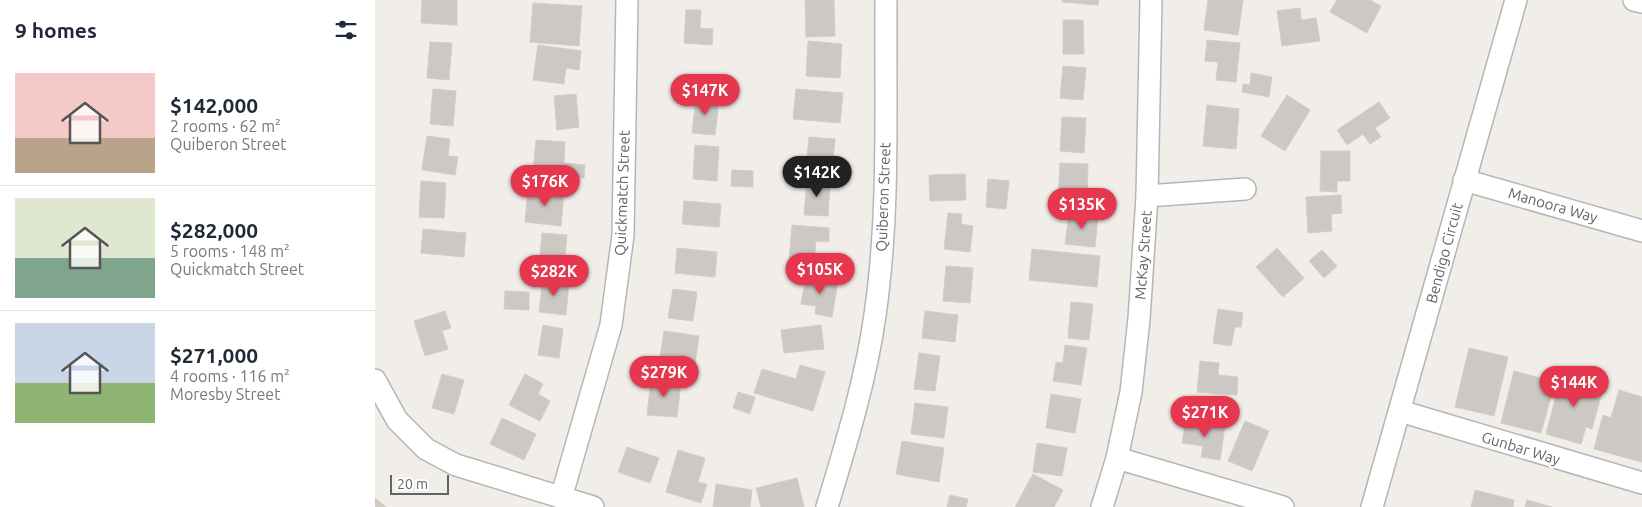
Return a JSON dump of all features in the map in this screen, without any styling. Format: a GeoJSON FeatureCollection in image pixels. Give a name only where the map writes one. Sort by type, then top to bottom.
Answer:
{"type":"FeatureCollection","features":[{"type":"Feature","properties":{"kind":"street","name":"Quickmatch Street"},"geometry":{"type":"LineString","coordinates":[[561,498],[611,325],[623,235],[627,0]]}},
{"type":"Feature","properties":{"kind":"street","name":"Quiberon Street"},"geometry":{"type":"LineString","coordinates":[[827,507],[860,386],[875,316],[883,236],[886,0]]}},
{"type":"Feature","properties":{"kind":"street","name":"McKay Street"},"geometry":{"type":"LineString","coordinates":[[1102,507],[1117,458],[1132,383],[1139,319],[1147,196],[1151,0]]}},
{"type":"Feature","properties":{"kind":"street","name":"Bendigo Circuit"},"geometry":{"type":"LineString","coordinates":[[1372,507],[1516,0]]}},
{"type":"Feature","properties":{"kind":"street"},"geometry":{"type":"LineString","coordinates":[[1634,0],[1642,2]]}},
{"type":"Feature","properties":{"kind":"street","name":"Manoora Way"},"geometry":{"type":"LineString","coordinates":[[1464,180],[1642,231]]}},
{"type":"Feature","properties":{"kind":"street"},"geometry":{"type":"LineString","coordinates":[[1147,196],[1245,189]]}},
{"type":"Feature","properties":{"kind":"street"},"geometry":{"type":"LineString","coordinates":[[375,380],[397,420],[426,450],[456,465],[593,507]]}},
{"type":"Feature","properties":{"kind":"street","name":"Gunbar Way"},"geometry":{"type":"LineString","coordinates":[[1400,411],[1642,482]]}},
{"type":"Feature","properties":{"kind":"street"},"geometry":{"type":"LineString","coordinates":[[1117,458],[1283,507]]}},
{"type":"Feature","properties":{"kind":"building"},"geometry":{"type":"Polygon","coordinates":[[[422,0],[457,0],[457,25],[421,23],[422,0]]]}},
{"type":"Feature","properties":{"kind":"building"},"geometry":{"type":"Polygon","coordinates":[[[805,0],[834,0],[835,36],[806,37],[805,0]]]}},
{"type":"Feature","properties":{"kind":"building"},"geometry":{"type":"Polygon","coordinates":[[[1062,0],[1099,0],[1098,5],[1062,2],[1062,0]]]}},
{"type":"Feature","properties":{"kind":"building"},"geometry":{"type":"Polygon","coordinates":[[[1208,0],[1243,0],[1238,35],[1204,30],[1208,0]]]}},
{"type":"Feature","properties":{"kind":"building"},"geometry":{"type":"Polygon","coordinates":[[[1337,0],[1370,0],[1381,6],[1367,33],[1330,12],[1337,0]]]}},
{"type":"Feature","properties":{"kind":"building"},"geometry":{"type":"Polygon","coordinates":[[[533,3],[582,6],[579,46],[530,42],[533,3]]]}},
{"type":"Feature","properties":{"kind":"building"},"geometry":{"type":"Polygon","coordinates":[[[1300,8],[1301,20],[1316,18],[1320,41],[1282,46],[1277,11],[1300,8]]]}},
{"type":"Feature","properties":{"kind":"building"},"geometry":{"type":"Polygon","coordinates":[[[686,10],[701,10],[700,28],[713,29],[712,45],[684,43],[686,10]]]}},
{"type":"Feature","properties":{"kind":"building"},"geometry":{"type":"Polygon","coordinates":[[[1063,20],[1083,20],[1084,54],[1063,54],[1063,20]]]}},
{"type":"Feature","properties":{"kind":"building"},"geometry":{"type":"Polygon","coordinates":[[[1207,40],[1240,43],[1236,82],[1216,80],[1218,62],[1205,61],[1207,40]]]}},
{"type":"Feature","properties":{"kind":"building"},"geometry":{"type":"Polygon","coordinates":[[[808,41],[842,44],[840,78],[806,76],[808,41]]]}},
{"type":"Feature","properties":{"kind":"building"},"geometry":{"type":"Polygon","coordinates":[[[430,42],[452,43],[449,80],[427,78],[430,42]]]}},
{"type":"Feature","properties":{"kind":"building"},"geometry":{"type":"Polygon","coordinates":[[[538,45],[581,51],[579,70],[566,68],[564,84],[533,80],[538,45]]]}},
{"type":"Feature","properties":{"kind":"building"},"geometry":{"type":"Polygon","coordinates":[[[1063,66],[1086,68],[1083,100],[1060,98],[1063,66]]]}},
{"type":"Feature","properties":{"kind":"building"},"geometry":{"type":"Polygon","coordinates":[[[1251,73],[1272,77],[1269,97],[1242,92],[1243,84],[1250,85],[1251,73]]]}},
{"type":"Feature","properties":{"kind":"building"},"geometry":{"type":"Polygon","coordinates":[[[433,89],[456,91],[453,126],[430,124],[433,89]]]}},
{"type":"Feature","properties":{"kind":"building"},"geometry":{"type":"Polygon","coordinates":[[[796,89],[843,93],[840,123],[793,119],[796,89]]]}},
{"type":"Feature","properties":{"kind":"building"},"geometry":{"type":"Polygon","coordinates":[[[576,94],[579,127],[557,130],[554,96],[576,94]]]}},
{"type":"Feature","properties":{"kind":"building"},"geometry":{"type":"Polygon","coordinates":[[[1287,95],[1310,110],[1285,151],[1261,136],[1287,95]]]}},
{"type":"Feature","properties":{"kind":"building"},"geometry":{"type":"Polygon","coordinates":[[[696,98],[719,100],[715,135],[692,133],[696,98]]]}},
{"type":"Feature","properties":{"kind":"building"},"geometry":{"type":"Polygon","coordinates":[[[1379,102],[1390,118],[1375,128],[1381,137],[1370,144],[1363,134],[1347,145],[1337,130],[1379,102]]]}},
{"type":"Feature","properties":{"kind":"building"},"geometry":{"type":"Polygon","coordinates":[[[1207,105],[1239,109],[1236,149],[1203,146],[1207,105]]]}},
{"type":"Feature","properties":{"kind":"building"},"geometry":{"type":"Polygon","coordinates":[[[1062,117],[1086,118],[1084,153],[1060,151],[1062,117]]]}},
{"type":"Feature","properties":{"kind":"building"},"geometry":{"type":"Polygon","coordinates":[[[427,136],[450,139],[448,156],[458,157],[455,175],[422,170],[427,136]]]}},
{"type":"Feature","properties":{"kind":"building"},"geometry":{"type":"Polygon","coordinates":[[[809,137],[835,139],[832,170],[806,168],[809,137]]]}},
{"type":"Feature","properties":{"kind":"building"},"geometry":{"type":"Polygon","coordinates":[[[536,140],[565,142],[564,163],[585,165],[584,178],[533,173],[536,140]]]}},
{"type":"Feature","properties":{"kind":"building"},"geometry":{"type":"Polygon","coordinates":[[[695,145],[719,147],[717,181],[693,179],[695,145]]]}},
{"type":"Feature","properties":{"kind":"building"},"geometry":{"type":"Polygon","coordinates":[[[1321,151],[1350,151],[1350,181],[1337,181],[1337,192],[1320,191],[1321,151]]]}},
{"type":"Feature","properties":{"kind":"building"},"geometry":{"type":"Polygon","coordinates":[[[1060,163],[1088,164],[1087,199],[1058,198],[1060,163]]]}},
{"type":"Feature","properties":{"kind":"building"},"geometry":{"type":"Polygon","coordinates":[[[732,170],[753,171],[753,187],[731,186],[732,170]]]}},
{"type":"Feature","properties":{"kind":"building"},"geometry":{"type":"Polygon","coordinates":[[[965,174],[966,200],[930,201],[929,175],[965,174]]]}},
{"type":"Feature","properties":{"kind":"building"},"geometry":{"type":"Polygon","coordinates":[[[988,179],[1009,181],[1006,209],[986,207],[988,179]]]}},
{"type":"Feature","properties":{"kind":"building"},"geometry":{"type":"Polygon","coordinates":[[[807,180],[830,182],[828,216],[804,215],[807,180]]]}},
{"type":"Feature","properties":{"kind":"building"},"geometry":{"type":"Polygon","coordinates":[[[421,181],[446,183],[444,218],[419,217],[421,181]]]}},
{"type":"Feature","properties":{"kind":"building"},"geometry":{"type":"Polygon","coordinates":[[[528,189],[564,192],[561,226],[525,222],[528,189]]]}},
{"type":"Feature","properties":{"kind":"building"},"geometry":{"type":"Polygon","coordinates":[[[1341,195],[1342,213],[1331,214],[1332,231],[1308,233],[1306,197],[1341,195]]]}},
{"type":"Feature","properties":{"kind":"building"},"geometry":{"type":"Polygon","coordinates":[[[684,201],[721,204],[719,227],[682,224],[684,201]]]}},
{"type":"Feature","properties":{"kind":"building"},"geometry":{"type":"Polygon","coordinates":[[[948,213],[962,214],[961,224],[973,226],[970,252],[944,249],[948,213]]]}},
{"type":"Feature","properties":{"kind":"building"},"geometry":{"type":"Polygon","coordinates":[[[1069,213],[1098,216],[1095,247],[1065,244],[1069,213]]]}},
{"type":"Feature","properties":{"kind":"building"},"geometry":{"type":"Polygon","coordinates":[[[792,225],[829,228],[829,242],[816,241],[814,262],[789,261],[792,225]]]}},
{"type":"Feature","properties":{"kind":"building"},"geometry":{"type":"Polygon","coordinates":[[[423,229],[466,233],[464,257],[421,253],[423,229]]]}},
{"type":"Feature","properties":{"kind":"building"},"geometry":{"type":"Polygon","coordinates":[[[542,233],[567,235],[564,269],[539,267],[542,233]]]}},
{"type":"Feature","properties":{"kind":"building"},"geometry":{"type":"Polygon","coordinates":[[[677,248],[717,252],[715,277],[675,273],[677,248]]]}},
{"type":"Feature","properties":{"kind":"building"},"geometry":{"type":"Polygon","coordinates":[[[1277,248],[1304,278],[1283,297],[1256,267],[1277,248]]]}},
{"type":"Feature","properties":{"kind":"building"},"geometry":{"type":"Polygon","coordinates":[[[1032,249],[1100,256],[1097,287],[1029,280],[1032,249]]]}},
{"type":"Feature","properties":{"kind":"building"},"geometry":{"type":"Polygon","coordinates":[[[1322,250],[1337,266],[1324,278],[1309,261],[1322,250]]]}},
{"type":"Feature","properties":{"kind":"building"},"geometry":{"type":"Polygon","coordinates":[[[946,266],[973,268],[970,303],[943,301],[946,266]]]}},
{"type":"Feature","properties":{"kind":"building"},"geometry":{"type":"Polygon","coordinates":[[[806,276],[838,281],[832,317],[815,314],[816,306],[801,304],[806,276]]]}},
{"type":"Feature","properties":{"kind":"building"},"geometry":{"type":"Polygon","coordinates":[[[543,278],[569,281],[566,315],[539,312],[543,278]]]}},
{"type":"Feature","properties":{"kind":"building"},"geometry":{"type":"Polygon","coordinates":[[[673,289],[697,292],[693,321],[668,318],[673,289]]]}},
{"type":"Feature","properties":{"kind":"building"},"geometry":{"type":"Polygon","coordinates":[[[505,291],[529,292],[529,310],[504,309],[505,291]]]}},
{"type":"Feature","properties":{"kind":"building"},"geometry":{"type":"Polygon","coordinates":[[[1071,302],[1093,304],[1089,340],[1068,338],[1071,302]]]}},
{"type":"Feature","properties":{"kind":"building"},"geometry":{"type":"Polygon","coordinates":[[[1218,309],[1243,313],[1241,327],[1235,327],[1231,346],[1213,343],[1218,309]]]}},
{"type":"Feature","properties":{"kind":"building"},"geometry":{"type":"Polygon","coordinates":[[[445,311],[451,328],[442,331],[448,349],[425,356],[414,321],[445,311]]]}},
{"type":"Feature","properties":{"kind":"building"},"geometry":{"type":"Polygon","coordinates":[[[925,311],[958,315],[955,342],[922,338],[925,311]]]}},
{"type":"Feature","properties":{"kind":"building"},"geometry":{"type":"Polygon","coordinates":[[[543,325],[563,329],[559,358],[538,355],[543,325]]]}},
{"type":"Feature","properties":{"kind":"building"},"geometry":{"type":"Polygon","coordinates":[[[821,325],[824,349],[784,353],[781,330],[821,325]]]}},
{"type":"Feature","properties":{"kind":"building"},"geometry":{"type":"Polygon","coordinates":[[[664,331],[699,336],[694,370],[659,364],[664,331]]]}},
{"type":"Feature","properties":{"kind":"building"},"geometry":{"type":"Polygon","coordinates":[[[1065,345],[1087,348],[1081,385],[1053,381],[1056,362],[1063,363],[1065,345]]]}},
{"type":"Feature","properties":{"kind":"building"},"geometry":{"type":"Polygon","coordinates":[[[1469,348],[1508,357],[1494,416],[1455,407],[1469,348]]]}},
{"type":"Feature","properties":{"kind":"building"},"geometry":{"type":"Polygon","coordinates":[[[919,353],[940,356],[935,391],[914,389],[919,353]]]}},
{"type":"Feature","properties":{"kind":"building"},"geometry":{"type":"Polygon","coordinates":[[[1200,361],[1219,363],[1218,375],[1238,377],[1237,395],[1197,392],[1200,361]]]}},
{"type":"Feature","properties":{"kind":"building"},"geometry":{"type":"Polygon","coordinates":[[[800,365],[825,372],[813,411],[754,393],[762,369],[796,379],[800,365]]]}},
{"type":"Feature","properties":{"kind":"building"},"geometry":{"type":"Polygon","coordinates":[[[1514,371],[1555,382],[1541,433],[1501,423],[1514,371]]]}},
{"type":"Feature","properties":{"kind":"building"},"geometry":{"type":"Polygon","coordinates":[[[442,374],[464,380],[454,414],[432,408],[442,374]]]}},
{"type":"Feature","properties":{"kind":"building"},"geometry":{"type":"Polygon","coordinates":[[[525,374],[543,384],[538,394],[550,401],[540,421],[509,405],[525,374]]]}},
{"type":"Feature","properties":{"kind":"building"},"geometry":{"type":"Polygon","coordinates":[[[1562,374],[1604,385],[1592,429],[1586,427],[1581,444],[1546,434],[1562,374]]]}},
{"type":"Feature","properties":{"kind":"building"},"geometry":{"type":"Polygon","coordinates":[[[651,379],[681,382],[677,417],[647,415],[651,379]]]}},
{"type":"Feature","properties":{"kind":"building"},"geometry":{"type":"Polygon","coordinates":[[[1619,390],[1642,397],[1642,462],[1594,449],[1603,415],[1611,418],[1619,390]]]}},
{"type":"Feature","properties":{"kind":"building"},"geometry":{"type":"Polygon","coordinates":[[[738,392],[755,397],[750,414],[733,408],[738,392]]]}},
{"type":"Feature","properties":{"kind":"building"},"geometry":{"type":"Polygon","coordinates":[[[1051,394],[1081,399],[1075,433],[1046,428],[1051,394]]]}},
{"type":"Feature","properties":{"kind":"building"},"geometry":{"type":"Polygon","coordinates":[[[915,403],[948,407],[944,438],[911,434],[915,403]]]}},
{"type":"Feature","properties":{"kind":"building"},"geometry":{"type":"Polygon","coordinates":[[[502,418],[536,434],[524,460],[490,444],[502,418]]]}},
{"type":"Feature","properties":{"kind":"building"},"geometry":{"type":"Polygon","coordinates":[[[1186,420],[1225,426],[1220,460],[1201,457],[1203,446],[1182,443],[1186,420]]]}},
{"type":"Feature","properties":{"kind":"building"},"geometry":{"type":"Polygon","coordinates":[[[1245,421],[1269,431],[1252,471],[1228,461],[1245,421]]]}},
{"type":"Feature","properties":{"kind":"building"},"geometry":{"type":"Polygon","coordinates":[[[902,441],[944,448],[939,482],[896,474],[902,441]]]}},
{"type":"Feature","properties":{"kind":"building"},"geometry":{"type":"Polygon","coordinates":[[[1037,443],[1067,448],[1062,476],[1033,472],[1037,443]]]}},
{"type":"Feature","properties":{"kind":"building"},"geometry":{"type":"Polygon","coordinates":[[[627,447],[659,458],[650,483],[618,472],[627,447]]]}},
{"type":"Feature","properties":{"kind":"building"},"geometry":{"type":"Polygon","coordinates":[[[678,450],[705,458],[698,482],[707,484],[701,503],[666,492],[678,450]]]}},
{"type":"Feature","properties":{"kind":"building"},"geometry":{"type":"Polygon","coordinates":[[[1033,474],[1063,490],[1054,507],[1015,507],[1033,474]]]}},
{"type":"Feature","properties":{"kind":"building"},"geometry":{"type":"Polygon","coordinates":[[[797,478],[804,507],[761,507],[756,488],[797,478]]]}},
{"type":"Feature","properties":{"kind":"building"},"geometry":{"type":"Polygon","coordinates":[[[716,484],[752,490],[750,507],[713,507],[716,484]]]}},
{"type":"Feature","properties":{"kind":"building"},"geometry":{"type":"Polygon","coordinates":[[[1475,490],[1514,500],[1513,507],[1471,507],[1475,490]]]}},
{"type":"Feature","properties":{"kind":"building"},"geometry":{"type":"Polygon","coordinates":[[[950,495],[968,499],[966,507],[947,507],[950,495]]]}},
{"type":"Feature","properties":{"kind":"building"},"geometry":{"type":"Polygon","coordinates":[[[375,498],[386,507],[375,507],[375,498]]]}},
{"type":"Feature","properties":{"kind":"building"},"geometry":{"type":"Polygon","coordinates":[[[1527,500],[1552,507],[1525,507],[1527,500]]]}}]}
